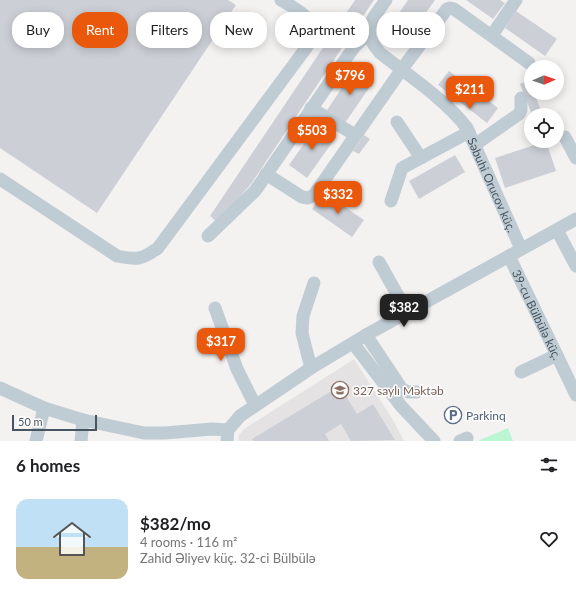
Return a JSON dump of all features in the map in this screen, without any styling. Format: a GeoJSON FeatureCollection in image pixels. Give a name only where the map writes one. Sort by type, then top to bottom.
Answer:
{"type":"FeatureCollection","features":[{"type":"Feature","properties":{"kind":"street"},"geometry":{"type":"LineString","coordinates":[[0,179],[117,256],[137,259],[148,255],[158,248],[309,44],[312,36],[312,26],[305,16],[281,0]]}},
{"type":"Feature","properties":{"kind":"street"},"geometry":{"type":"LineString","coordinates":[[369,33],[372,20],[386,0]]}},
{"type":"Feature","properties":{"kind":"street"},"geometry":{"type":"LineString","coordinates":[[492,35],[516,0]]}},
{"type":"Feature","properties":{"kind":"street"},"geometry":{"type":"LineString","coordinates":[[266,174],[302,197],[308,198],[314,195],[402,69],[447,9],[454,9],[525,60]]}},
{"type":"Feature","properties":{"kind":"street","name":"Səbuhi Orucov küç."},"geometry":{"type":"LineString","coordinates":[[369,33],[374,45],[380,53],[449,107],[459,117],[476,144],[521,249]]}},
{"type":"Feature","properties":{"kind":"street"},"geometry":{"type":"LineString","coordinates":[[208,236],[255,191],[353,48]]}},
{"type":"Feature","properties":{"kind":"street"},"geometry":{"type":"LineString","coordinates":[[476,144],[519,114],[521,110],[521,98]]}},
{"type":"Feature","properties":{"kind":"street"},"geometry":{"type":"LineString","coordinates":[[311,108],[355,135]]}},
{"type":"Feature","properties":{"kind":"street"},"geometry":{"type":"LineString","coordinates":[[397,122],[421,158]]}},
{"type":"Feature","properties":{"kind":"street"},"geometry":{"type":"LineString","coordinates":[[391,201],[402,168],[469,132]]}},
{"type":"Feature","properties":{"kind":"street"},"geometry":{"type":"LineString","coordinates":[[565,137],[576,158]]}},
{"type":"Feature","properties":{"kind":"street"},"geometry":{"type":"LineString","coordinates":[[0,388],[44,408],[83,420],[144,433],[165,433],[212,429],[228,435],[240,416],[311,368],[366,335],[576,219]]}},
{"type":"Feature","properties":{"kind":"street"},"geometry":{"type":"LineString","coordinates":[[557,230],[576,266]]}},
{"type":"Feature","properties":{"kind":"street","name":"39-cu Bülbülə küç."},"geometry":{"type":"LineString","coordinates":[[509,256],[576,395]]}},
{"type":"Feature","properties":{"kind":"street"},"geometry":{"type":"LineString","coordinates":[[379,262],[407,312]]}},
{"type":"Feature","properties":{"kind":"street"},"geometry":{"type":"LineString","coordinates":[[311,368],[302,333],[303,316],[314,283]]}},
{"type":"Feature","properties":{"kind":"street"},"geometry":{"type":"LineString","coordinates":[[214,308],[237,369],[255,406]]}},
{"type":"Feature","properties":{"kind":"street"},"geometry":{"type":"LineString","coordinates":[[366,335],[402,389],[408,392],[417,392]]}},
{"type":"Feature","properties":{"kind":"street"},"geometry":{"type":"LineString","coordinates":[[353,343],[401,406],[434,441]]}},
{"type":"Feature","properties":{"kind":"street"},"geometry":{"type":"LineString","coordinates":[[521,372],[557,355]]}},
{"type":"Feature","properties":{"kind":"street"},"geometry":{"type":"LineString","coordinates":[[36,441],[44,408]]}},
{"type":"Feature","properties":{"kind":"street"},"geometry":{"type":"LineString","coordinates":[[81,441],[83,420]]}},
{"type":"Feature","properties":{"kind":"shaded area","name":"327 saylı Məktəb"},"geometry":{"type":"Polygon","coordinates":[[[354,359],[393,420],[404,441],[238,441],[239,435],[244,429],[354,359]]]}},
{"type":"Feature","properties":{"kind":"green space"},"geometry":{"type":"Polygon","coordinates":[[[508,428],[513,441],[479,441],[480,440],[508,428]]]}},
{"type":"Feature","properties":{"kind":"building"},"geometry":{"type":"Polygon","coordinates":[[[0,0],[228,0],[236,5],[231,12],[210,12],[210,44],[97,213],[0,148],[0,0]]]}},
{"type":"Feature","properties":{"kind":"building"},"geometry":{"type":"Polygon","coordinates":[[[355,0],[374,0],[366,12],[347,12],[355,0]]]}},
{"type":"Feature","properties":{"kind":"building"},"geometry":{"type":"Polygon","coordinates":[[[408,0],[435,0],[426,12],[400,12],[408,0]]]}},
{"type":"Feature","properties":{"kind":"building"},"geometry":{"type":"Polygon","coordinates":[[[466,0],[500,0],[505,3],[493,19],[466,0]]]}},
{"type":"Feature","properties":{"kind":"building"},"geometry":{"type":"Polygon","coordinates":[[[516,11],[557,39],[545,56],[505,28],[516,11]]]}},
{"type":"Feature","properties":{"kind":"building"},"geometry":{"type":"Polygon","coordinates":[[[323,48],[342,48],[251,184],[217,222],[210,216],[323,48]]]}},
{"type":"Feature","properties":{"kind":"building"},"geometry":{"type":"Polygon","coordinates":[[[355,69],[373,82],[345,123],[327,110],[355,69]]]}},
{"type":"Feature","properties":{"kind":"building"},"geometry":{"type":"Polygon","coordinates":[[[449,71],[498,108],[487,123],[438,85],[449,71]]]}},
{"type":"Feature","properties":{"kind":"building"},"geometry":{"type":"Polygon","coordinates":[[[524,82],[524,94],[520,84],[524,82]]]}},
{"type":"Feature","properties":{"kind":"building"},"geometry":{"type":"Polygon","coordinates":[[[526,100],[537,100],[540,108],[529,108],[526,100]]]}},
{"type":"Feature","properties":{"kind":"building"},"geometry":{"type":"Polygon","coordinates":[[[318,124],[336,137],[307,178],[289,165],[318,124]]]}},
{"type":"Feature","properties":{"kind":"building"},"geometry":{"type":"Polygon","coordinates":[[[364,135],[370,139],[359,154],[353,151],[364,135]]]}},
{"type":"Feature","properties":{"kind":"building"},"geometry":{"type":"Polygon","coordinates":[[[525,148],[548,148],[556,171],[505,188],[495,158],[525,148]]]}},
{"type":"Feature","properties":{"kind":"building"},"geometry":{"type":"Polygon","coordinates":[[[455,155],[465,172],[419,199],[409,181],[455,155]]]}},
{"type":"Feature","properties":{"kind":"building"},"geometry":{"type":"Polygon","coordinates":[[[323,192],[364,220],[352,237],[312,209],[323,192]]]}},
{"type":"Feature","properties":{"kind":"building"},"geometry":{"type":"Polygon","coordinates":[[[340,386],[357,414],[373,404],[395,440],[351,441],[341,424],[325,434],[329,441],[253,441],[252,439],[340,386]]]}},
{"type":"Feature","properties":{"kind":"place","name":"327 saylı Məktəb"},"geometry":{"type":"Point","coordinates":[340,390]}},
{"type":"Feature","properties":{"kind":"place","name":"Parkinq"},"geometry":{"type":"Point","coordinates":[453,415]}}]}
